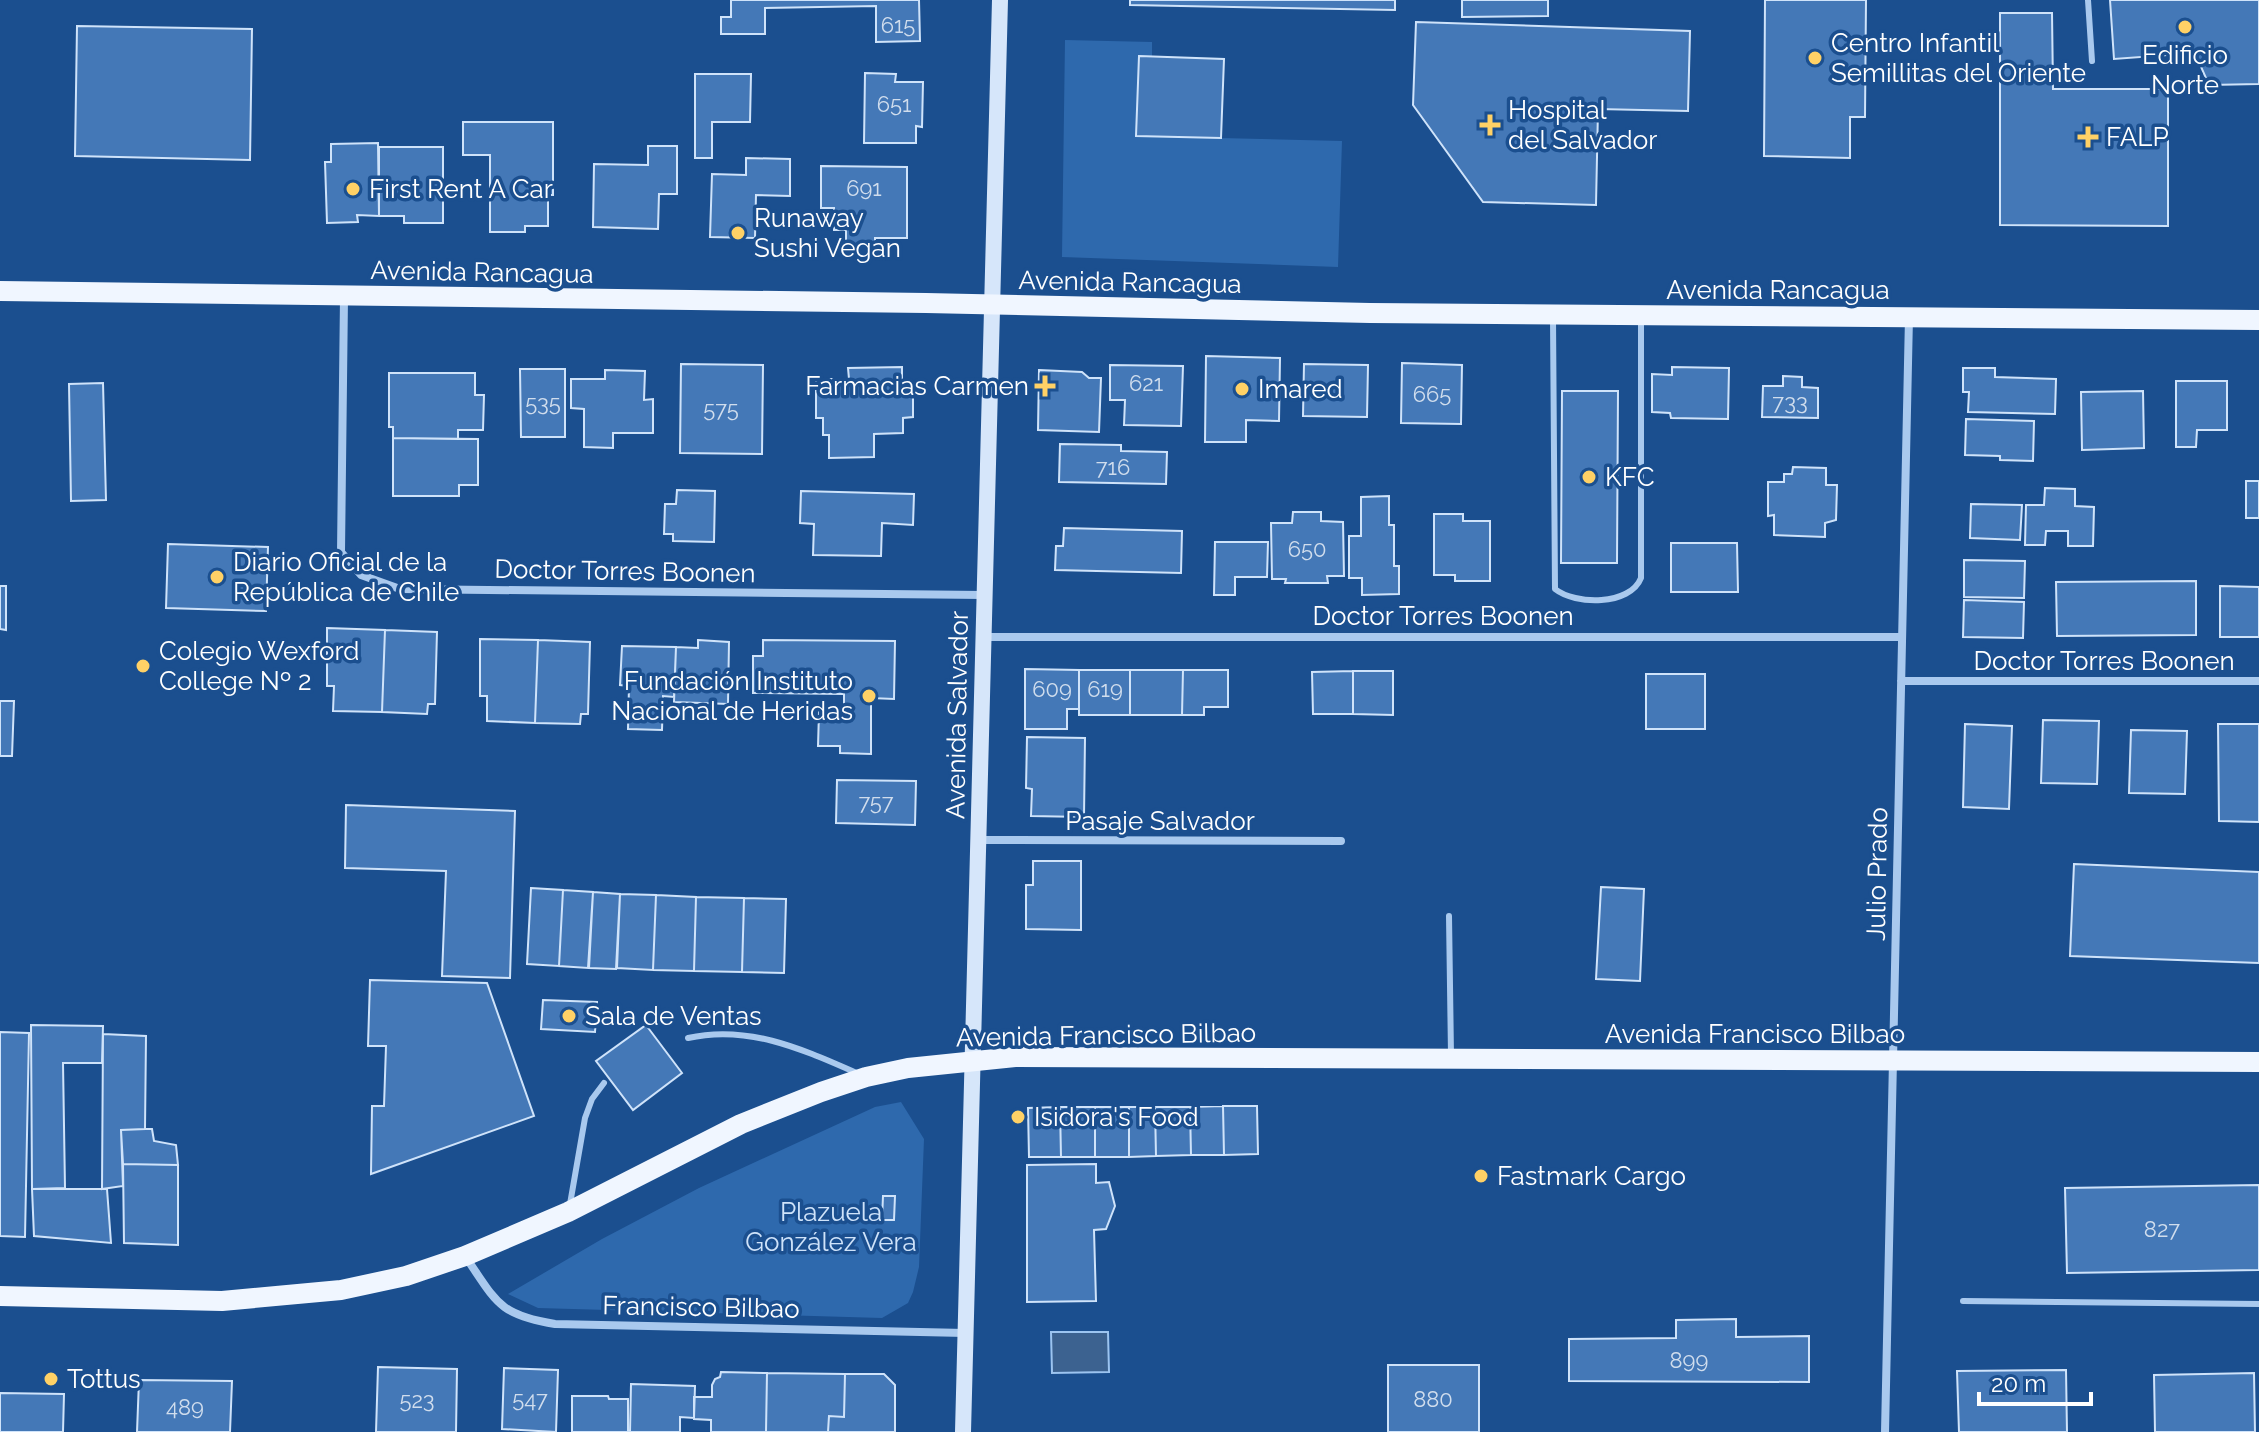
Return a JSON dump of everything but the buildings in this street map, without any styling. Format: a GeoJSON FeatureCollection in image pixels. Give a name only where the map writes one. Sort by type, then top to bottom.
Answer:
{"type":"FeatureCollection","features":[{"type":"Feature","properties":{"kind":"main road","name":"Avenida Salvador"},"geometry":{"type":"LineString","coordinates":[[963,1432],[1000,0]]}},
{"type":"Feature","properties":{"kind":"main road","name":"Avenida Rancagua"},"geometry":{"type":"LineString","coordinates":[[0,291],[1370,313],[2259,320]]}},
{"type":"Feature","properties":{"kind":"main road","name":"Avenida Francisco Bilbao"},"geometry":{"type":"LineString","coordinates":[[0,1296],[222,1301],[341,1290],[406,1276],[465,1256],[568,1212],[741,1124],[866,1077],[973,1060],[1015,1057],[2259,1062]]}},
{"type":"Feature","properties":{"kind":"street","name":"Doctor Torres Boonen"},"geometry":{"type":"LineString","coordinates":[[344,296],[341,552],[361,575],[400,589],[984,595]]}},
{"type":"Feature","properties":{"kind":"street","name":"Julio Prado"},"geometry":{"type":"LineString","coordinates":[[1885,1432],[1909,317]]}},
{"type":"Feature","properties":{"kind":"street","name":"Doctor Torres Boonen"},"geometry":{"type":"LineString","coordinates":[[983,637],[1902,637]]}},
{"type":"Feature","properties":{"kind":"street","name":"Doctor Torres Boonen"},"geometry":{"type":"LineString","coordinates":[[1901,681],[2259,681]]}},
{"type":"Feature","properties":{"kind":"street","name":"Pasaje Salvador"},"geometry":{"type":"LineString","coordinates":[[978,840],[1341,841]]}},
{"type":"Feature","properties":{"kind":"street","name":"Francisco Bilbao"},"geometry":{"type":"LineString","coordinates":[[465,1256],[490,1293],[507,1311],[527,1319],[555,1324],[966,1333]]}},
{"type":"Feature","properties":{"kind":"lane"},"geometry":{"type":"LineString","coordinates":[[2088,0],[2092,61]]}},
{"type":"Feature","properties":{"kind":"lane"},"geometry":{"type":"LineString","coordinates":[[1553,314],[1555,589],[1568,597],[1611,600],[1630,593],[1641,578],[1641,315]]}},
{"type":"Feature","properties":{"kind":"lane"},"geometry":{"type":"LineString","coordinates":[[1449,916],[1451,1059]]}},
{"type":"Feature","properties":{"kind":"lane"},"geometry":{"type":"LineString","coordinates":[[688,1038],[722,1033],[764,1038],[803,1050],[866,1077]]}},
{"type":"Feature","properties":{"kind":"lane"},"geometry":{"type":"LineString","coordinates":[[568,1212],[585,1118],[592,1099],[604,1083]]}},
{"type":"Feature","properties":{"kind":"lane"},"geometry":{"type":"LineString","coordinates":[[1963,1301],[2259,1304]]}},
{"type":"Feature","properties":{"kind":"green space"},"geometry":{"type":"Polygon","coordinates":[[[1065,40],[1152,42],[1152,57],[1139,57],[1137,136],[1342,141],[1338,267],[1062,257],[1065,40]]]}},
{"type":"Feature","properties":{"kind":"green space","name":"Plazuela González Vera"},"geometry":{"type":"Polygon","coordinates":[[[901,1102],[924,1139],[919,1267],[908,1303],[882,1318],[538,1308],[508,1294],[602,1239],[699,1188],[875,1107],[901,1102]]]}},
{"type":"Feature","properties":{"kind":"shaded area"},"geometry":{"type":"Polygon","coordinates":[[[1051,1332],[1108,1332],[1109,1372],[1052,1373],[1051,1332]]]}},
{"type":"Feature","properties":{"kind":"place","name":"Edificio Norte"},"geometry":{"type":"Point","coordinates":[2185,27]}},
{"type":"Feature","properties":{"kind":"place","name":"Centro Infantil Semillitas del Oriente"},"geometry":{"type":"Point","coordinates":[1815,58]}},
{"type":"Feature","properties":{"kind":"place","name":"Hospital del Salvador"},"geometry":{"type":"Point","coordinates":[1490,125]}},
{"type":"Feature","properties":{"kind":"place","name":"FALP"},"geometry":{"type":"Point","coordinates":[2088,137]}},
{"type":"Feature","properties":{"kind":"place","name":"First Rent A Car"},"geometry":{"type":"Point","coordinates":[353,189]}},
{"type":"Feature","properties":{"kind":"place","name":"Runaway Sushi Vegan"},"geometry":{"type":"Point","coordinates":[738,233]}},
{"type":"Feature","properties":{"kind":"place","name":"Farmacias Carmen"},"geometry":{"type":"Point","coordinates":[1045,386]}},
{"type":"Feature","properties":{"kind":"place","name":"Imared"},"geometry":{"type":"Point","coordinates":[1242,389]}},
{"type":"Feature","properties":{"kind":"place","name":"KFC"},"geometry":{"type":"Point","coordinates":[1589,477]}},
{"type":"Feature","properties":{"kind":"place","name":"Diario Oficial de la República de Chile"},"geometry":{"type":"Point","coordinates":[217,577]}},
{"type":"Feature","properties":{"kind":"place","name":"Colegio Wexford College Nº 2"},"geometry":{"type":"Point","coordinates":[143,666]}},
{"type":"Feature","properties":{"kind":"place","name":"Fundación Instituto Nacional de Heridas"},"geometry":{"type":"Point","coordinates":[869,696]}},
{"type":"Feature","properties":{"kind":"place","name":"Sala de Ventas"},"geometry":{"type":"Point","coordinates":[569,1016]}},
{"type":"Feature","properties":{"kind":"place","name":"Isidora's Food"},"geometry":{"type":"Point","coordinates":[1018,1117]}},
{"type":"Feature","properties":{"kind":"place","name":"Fastmark Cargo"},"geometry":{"type":"Point","coordinates":[1481,1176]}},
{"type":"Feature","properties":{"kind":"place","name":"Tottus"},"geometry":{"type":"Point","coordinates":[51,1379]}}]}
